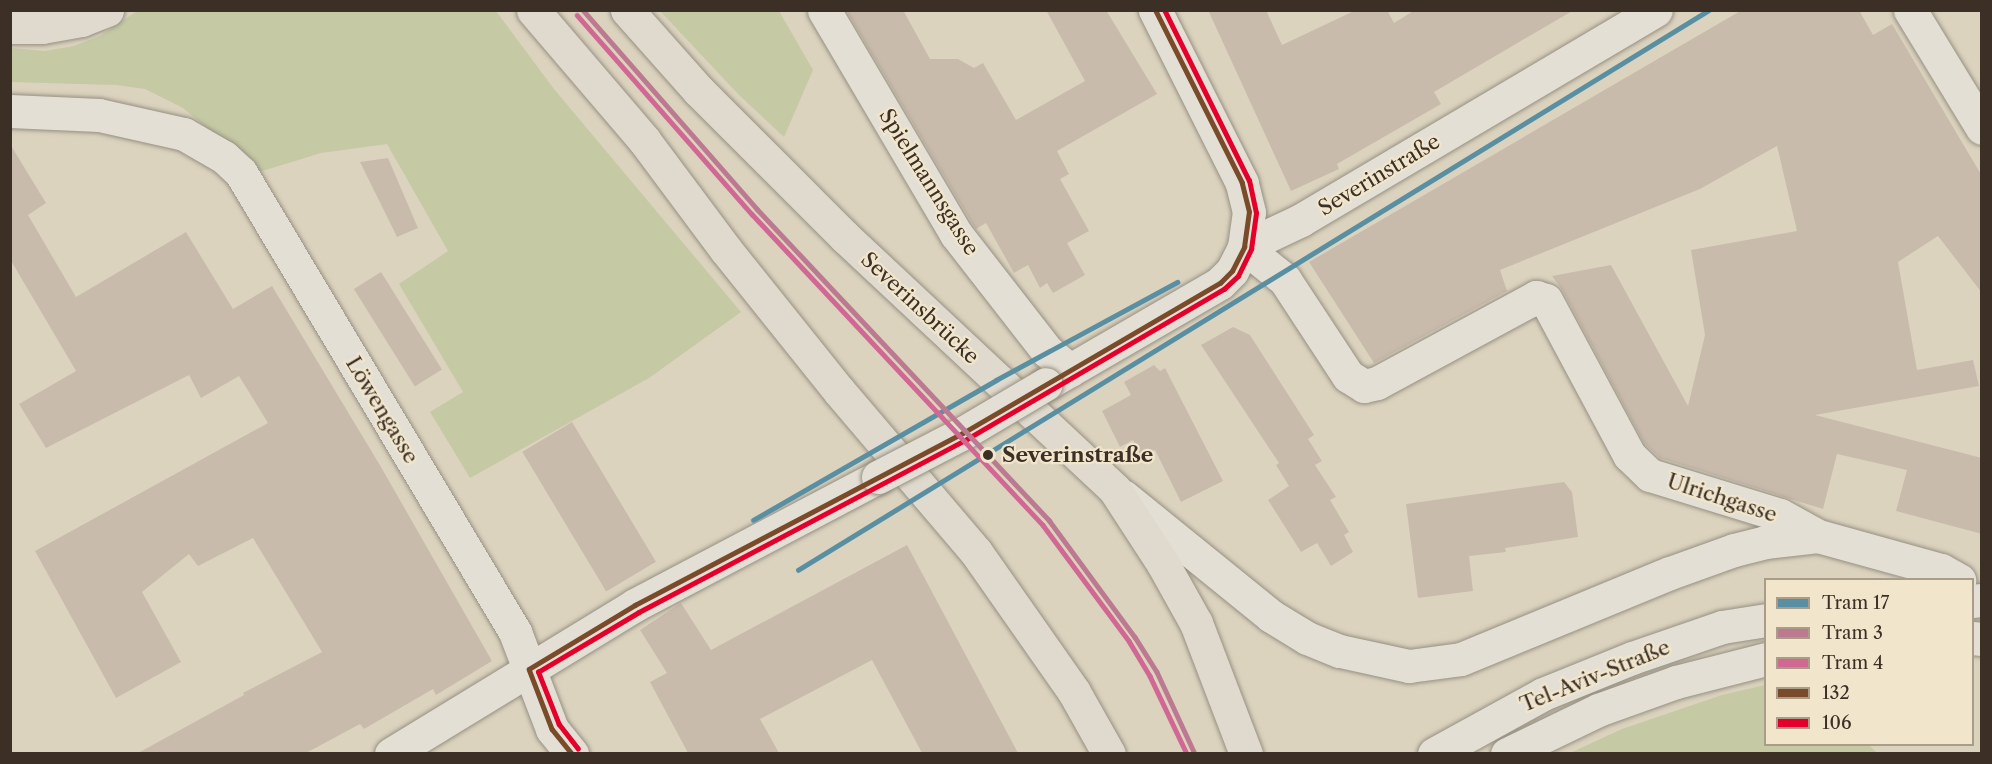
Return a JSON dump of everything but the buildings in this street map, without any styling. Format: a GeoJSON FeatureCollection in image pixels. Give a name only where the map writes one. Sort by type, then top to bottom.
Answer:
{"type":"FeatureCollection","features":[{"type":"Feature","properties":{"kind":"main road"},"geometry":{"type":"LineString","coordinates":[[10,27],[42,27],[81,20],[107,10]]}},
{"type":"Feature","properties":{"kind":"main road"},"geometry":{"type":"LineString","coordinates":[[533,10],[644,140],[726,250],[839,391],[976,552],[1074,692],[1109,753]]}},
{"type":"Feature","properties":{"kind":"main road","name":"Severinsbrücke"},"geometry":{"type":"LineString","coordinates":[[627,10],[699,91],[845,237],[1115,490],[1163,564],[1196,624],[1246,753]]}},
{"type":"Feature","properties":{"kind":"main road"},"geometry":{"type":"LineString","coordinates":[[1074,692],[1086,753]]}},
{"type":"Feature","properties":{"kind":"street","name":"Spielmannsgasse"},"geometry":{"type":"LineString","coordinates":[[824,10],[957,234],[1047,351],[1058,377]]}},
{"type":"Feature","properties":{"kind":"street"},"geometry":{"type":"LineString","coordinates":[[391,753],[645,600],[963,433],[1220,283],[1232,271],[1244,247],[1249,212],[1242,183],[1155,10]]}},
{"type":"Feature","properties":{"kind":"street","name":"Severinstraße"},"geometry":{"type":"LineString","coordinates":[[1244,247],[1301,220],[1656,10]]}},
{"type":"Feature","properties":{"kind":"street"},"geometry":{"type":"LineString","coordinates":[[1910,10],[1982,128]]}},
{"type":"Feature","properties":{"kind":"street","name":"Löwengasse"},"geometry":{"type":"LineString","coordinates":[[10,111],[99,115],[184,134],[224,158],[241,173],[514,632],[552,729],[572,753]]}},
{"type":"Feature","properties":{"kind":"street","name":"Ulrichgasse"},"geometry":{"type":"LineString","coordinates":[[1244,247],[1285,280],[1348,376],[1364,386],[1377,383],[1536,297],[1546,300],[1629,456],[1650,475],[1780,515],[1818,536]]}},
{"type":"Feature","properties":{"kind":"street"},"geometry":{"type":"LineString","coordinates":[[1115,490],[1271,616],[1307,638],[1340,651],[1409,666],[1461,659],[1599,600],[1734,550],[1766,542],[1818,536],[1941,570],[1957,578]]}},
{"type":"Feature","properties":{"kind":"street","name":"Tel-Aviv-Straße"},"geometry":{"type":"LineString","coordinates":[[1434,753],[1543,694],[1632,658],[1722,627],[1764,620]]}},
{"type":"Feature","properties":{"kind":"street","name":"Tel-Aviv-Straße"},"geometry":{"type":"LineString","coordinates":[[1507,753],[1609,706],[1676,682],[1764,660]]}},
{"type":"Feature","properties":{"kind":"green space"},"geometry":{"type":"Polygon","coordinates":[[[137,11],[496,11],[554,89],[741,312],[649,378],[470,478],[430,412],[463,392],[399,284],[448,251],[387,144],[321,153],[259,172],[183,108],[145,89],[116,85],[11,82],[10,48],[45,51],[74,46],[100,36],[137,11]]]}},
{"type":"Feature","properties":{"kind":"green space"},"geometry":{"type":"Polygon","coordinates":[[[660,11],[779,11],[813,70],[784,137],[739,95],[660,11]]]}},
{"type":"Feature","properties":{"kind":"green space"},"geometry":{"type":"Polygon","coordinates":[[[1764,685],[1764,746],[1870,746],[1877,753],[1570,753],[1622,729],[1722,695],[1764,685]]]}},
{"type":"Feature","properties":{"kind":"tram line","name":"3"},"geometry":{"type":"LineString","coordinates":[[583,10],[757,209],[1049,520],[1135,637],[1157,672],[1195,754]]}},
{"type":"Feature","properties":{"kind":"tram line","name":"17"},"geometry":{"type":"LineString","coordinates":[[798,570],[1709,10]]}},
{"type":"Feature","properties":{"kind":"tram line","name":"4"},"geometry":{"type":"LineString","coordinates":[[577,15],[752,214],[1043,525],[1129,641],[1150,676],[1187,754]]}},
{"type":"Feature","properties":{"kind":"tram line","name":"17"},"geometry":{"type":"LineString","coordinates":[[753,520],[996,380],[1177,282]]}},
{"type":"Feature","properties":{"kind":"transit line","name":"132"},"geometry":{"type":"LineString","coordinates":[[529,669],[635,605],[963,433],[1220,283],[1232,271],[1244,247],[1249,212],[1242,183],[1155,10]]}},
{"type":"Feature","properties":{"kind":"transit line","name":"106"},"geometry":{"type":"LineString","coordinates":[[578,749],[559,725],[538,672],[639,612],[967,439],[1224,289],[1238,276],[1251,249],[1256,213],[1249,181],[1164,10]]}},
{"type":"Feature","properties":{"kind":"transit line","name":"132"},"geometry":{"type":"LineString","coordinates":[[529,669],[552,729],[572,754]]}},
{"type":"Feature","properties":{"kind":"place","name":"Severinstraße"},"geometry":{"type":"Point","coordinates":[988,455]}}]}
